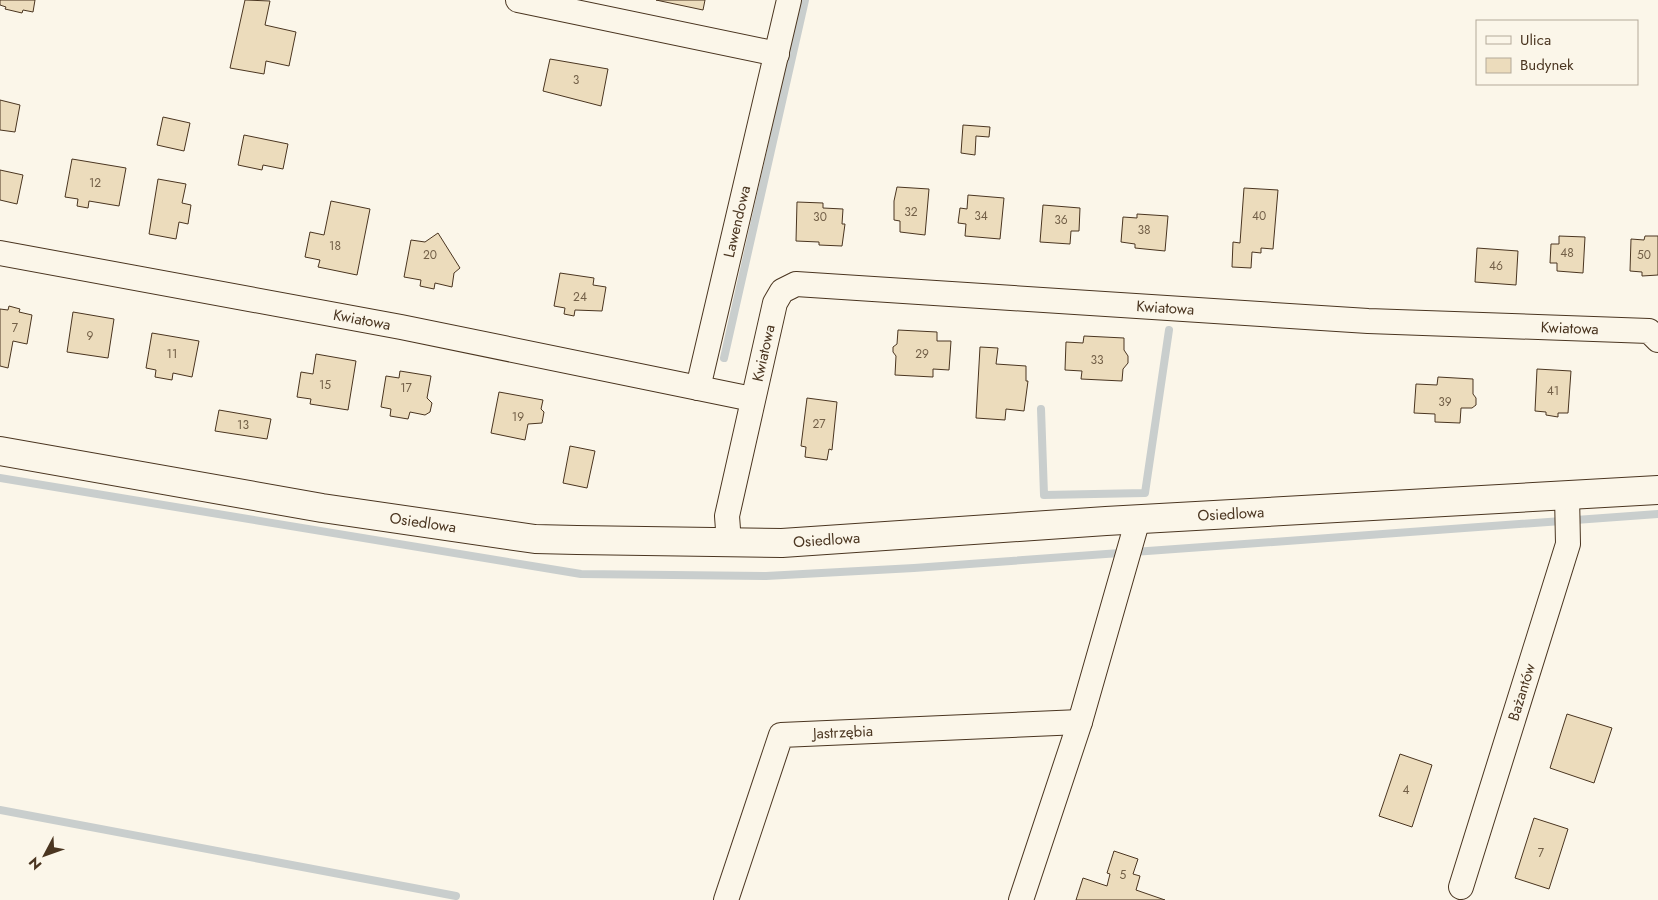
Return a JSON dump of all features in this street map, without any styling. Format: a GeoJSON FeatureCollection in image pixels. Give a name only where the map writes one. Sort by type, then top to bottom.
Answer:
{"type":"FeatureCollection","features":[{"type":"Feature","properties":{"kind":"street"},"geometry":{"type":"LineString","coordinates":[[518,0],[776,54]]}},
{"type":"Feature","properties":{"kind":"street","name":"Lawendowa"},"geometry":{"type":"LineString","coordinates":[[698,388],[789,0]]}},
{"type":"Feature","properties":{"kind":"street","name":"Kwiatowa"},"geometry":{"type":"LineString","coordinates":[[0,253],[401,327],[752,400]]}},
{"type":"Feature","properties":{"kind":"street","name":"Kwiatowa"},"geometry":{"type":"LineString","coordinates":[[730,543],[726,516],[775,302],[782,291],[796,284],[1368,321],[1649,331],[1658,340]]}},
{"type":"Feature","properties":{"kind":"street","name":"Osiedlowa"},"geometry":{"type":"LineString","coordinates":[[0,451],[322,508],[535,538],[730,543],[1132,541],[1566,501],[1658,490]]}},
{"type":"Feature","properties":{"kind":"street","name":"Bażantów"},"geometry":{"type":"LineString","coordinates":[[1461,887],[1568,544],[1566,501]]}},
{"type":"Feature","properties":{"kind":"street"},"geometry":{"type":"LineString","coordinates":[[1021,900],[1080,722],[1132,541]]}},
{"type":"Feature","properties":{"kind":"street","name":"Jastrzębia"},"geometry":{"type":"LineString","coordinates":[[726,900],[781,735],[1080,722]]}},
{"type":"Feature","properties":{"kind":"building"},"geometry":{"type":"Polygon","coordinates":[[[0,0],[35,0],[33,12],[23,10],[22,13],[5,9],[6,7],[0,5],[0,0]]]}},
{"type":"Feature","properties":{"kind":"building"},"geometry":{"type":"Polygon","coordinates":[[[245,0],[270,1],[265,25],[296,32],[289,66],[266,61],[264,74],[230,68],[245,0]]]}},
{"type":"Feature","properties":{"kind":"building"},"geometry":{"type":"Polygon","coordinates":[[[656,0],[705,0],[703,10],[656,0]]]}},
{"type":"Feature","properties":{"kind":"building"},"geometry":{"type":"Polygon","coordinates":[[[550,59],[608,69],[601,106],[543,91],[550,59]]]}},
{"type":"Feature","properties":{"kind":"building"},"geometry":{"type":"Polygon","coordinates":[[[0,100],[20,105],[15,132],[0,130],[0,100]]]}},
{"type":"Feature","properties":{"kind":"building"},"geometry":{"type":"Polygon","coordinates":[[[163,117],[190,123],[184,151],[157,145],[163,117]]]}},
{"type":"Feature","properties":{"kind":"building"},"geometry":{"type":"Polygon","coordinates":[[[963,125],[990,127],[989,137],[976,136],[975,155],[961,153],[963,125]]]}},
{"type":"Feature","properties":{"kind":"building"},"geometry":{"type":"Polygon","coordinates":[[[244,135],[288,144],[283,169],[263,165],[262,170],[238,165],[244,135]]]}},
{"type":"Feature","properties":{"kind":"building"},"geometry":{"type":"Polygon","coordinates":[[[72,159],[126,168],[119,206],[89,201],[88,208],[77,206],[78,199],[65,197],[72,159]]]}},
{"type":"Feature","properties":{"kind":"building"},"geometry":{"type":"Polygon","coordinates":[[[0,170],[23,175],[17,204],[0,200],[0,170]]]}},
{"type":"Feature","properties":{"kind":"building"},"geometry":{"type":"Polygon","coordinates":[[[158,179],[186,184],[182,203],[191,205],[188,224],[179,222],[176,239],[149,234],[158,179]]]}},
{"type":"Feature","properties":{"kind":"building"},"geometry":{"type":"Polygon","coordinates":[[[897,187],[929,189],[925,235],[900,232],[900,221],[894,220],[894,201],[897,187]]]}},
{"type":"Feature","properties":{"kind":"building"},"geometry":{"type":"Polygon","coordinates":[[[1244,188],[1278,190],[1273,249],[1261,248],[1261,253],[1252,252],[1251,268],[1232,267],[1233,242],[1240,243],[1244,188]]]}},
{"type":"Feature","properties":{"kind":"building"},"geometry":{"type":"Polygon","coordinates":[[[968,195],[1004,198],[1000,239],[965,236],[966,224],[958,223],[960,208],[967,209],[968,195]]]}},
{"type":"Feature","properties":{"kind":"building"},"geometry":{"type":"Polygon","coordinates":[[[331,201],[370,209],[357,275],[318,267],[320,260],[305,257],[310,232],[324,235],[331,201]]]}},
{"type":"Feature","properties":{"kind":"building"},"geometry":{"type":"Polygon","coordinates":[[[797,202],[823,203],[823,208],[843,209],[842,224],[845,224],[842,246],[796,241],[797,202]]]}},
{"type":"Feature","properties":{"kind":"building"},"geometry":{"type":"Polygon","coordinates":[[[1043,205],[1080,208],[1079,231],[1071,231],[1070,244],[1040,242],[1043,205]]]}},
{"type":"Feature","properties":{"kind":"building"},"geometry":{"type":"Polygon","coordinates":[[[1137,214],[1168,216],[1165,251],[1135,248],[1135,244],[1121,242],[1123,217],[1137,218],[1137,214]]]}},
{"type":"Feature","properties":{"kind":"building"},"geometry":{"type":"Polygon","coordinates":[[[438,233],[460,268],[454,273],[452,287],[435,283],[434,289],[420,286],[421,280],[404,277],[411,240],[425,242],[438,233]]]}},
{"type":"Feature","properties":{"kind":"building"},"geometry":{"type":"Polygon","coordinates":[[[1559,236],[1585,237],[1583,273],[1557,271],[1557,263],[1550,263],[1551,244],[1559,244],[1559,236]]]}},
{"type":"Feature","properties":{"kind":"building"},"geometry":{"type":"Polygon","coordinates":[[[1645,236],[1658,236],[1658,275],[1642,276],[1642,272],[1630,271],[1631,239],[1644,240],[1645,236]]]}},
{"type":"Feature","properties":{"kind":"building"},"geometry":{"type":"Polygon","coordinates":[[[1477,248],[1518,251],[1516,285],[1475,282],[1477,248]]]}},
{"type":"Feature","properties":{"kind":"building"},"geometry":{"type":"Polygon","coordinates":[[[560,273],[594,278],[593,285],[606,287],[602,311],[575,310],[574,316],[564,314],[565,308],[554,306],[560,273]]]}},
{"type":"Feature","properties":{"kind":"building"},"geometry":{"type":"Polygon","coordinates":[[[9,306],[20,309],[19,312],[32,315],[27,344],[13,341],[8,368],[0,366],[0,309],[8,310],[9,306]]]}},
{"type":"Feature","properties":{"kind":"building"},"geometry":{"type":"Polygon","coordinates":[[[73,312],[114,319],[108,358],[67,352],[73,312]]]}},
{"type":"Feature","properties":{"kind":"building"},"geometry":{"type":"Polygon","coordinates":[[[898,330],[937,332],[937,341],[951,341],[949,370],[933,369],[933,377],[895,375],[896,356],[893,352],[893,347],[897,344],[898,330]]]}},
{"type":"Feature","properties":{"kind":"building"},"geometry":{"type":"Polygon","coordinates":[[[152,333],[199,341],[192,377],[173,373],[172,380],[155,377],[156,370],[146,368],[152,333]]]}},
{"type":"Feature","properties":{"kind":"building"},"geometry":{"type":"Polygon","coordinates":[[[1084,336],[1124,338],[1124,350],[1128,356],[1128,363],[1123,369],[1122,381],[1081,379],[1082,371],[1065,370],[1066,342],[1083,343],[1084,336]]]}},
{"type":"Feature","properties":{"kind":"building"},"geometry":{"type":"Polygon","coordinates":[[[980,347],[998,348],[996,364],[1026,366],[1026,381],[1028,381],[1024,411],[1006,409],[1005,420],[976,418],[980,347]]]}},
{"type":"Feature","properties":{"kind":"building"},"geometry":{"type":"Polygon","coordinates":[[[316,354],[356,361],[348,410],[310,404],[311,399],[297,397],[301,372],[313,374],[316,354]]]}},
{"type":"Feature","properties":{"kind":"building"},"geometry":{"type":"Polygon","coordinates":[[[1537,369],[1571,371],[1568,413],[1558,413],[1558,417],[1546,415],[1546,412],[1535,411],[1537,369]]]}},
{"type":"Feature","properties":{"kind":"building"},"geometry":{"type":"Polygon","coordinates":[[[400,371],[431,376],[427,398],[432,403],[430,412],[425,415],[410,412],[408,419],[390,416],[391,409],[381,407],[386,376],[399,378],[400,371]]]}},
{"type":"Feature","properties":{"kind":"building"},"geometry":{"type":"Polygon","coordinates":[[[1438,377],[1473,379],[1473,394],[1476,398],[1476,405],[1472,408],[1461,408],[1460,423],[1435,422],[1435,414],[1414,413],[1416,384],[1437,385],[1438,377]]]}},
{"type":"Feature","properties":{"kind":"building"},"geometry":{"type":"Polygon","coordinates":[[[499,392],[543,400],[541,409],[544,412],[542,423],[528,424],[525,440],[491,433],[499,392]]]}},
{"type":"Feature","properties":{"kind":"building"},"geometry":{"type":"Polygon","coordinates":[[[807,398],[837,402],[832,450],[829,449],[827,460],[805,457],[806,447],[801,446],[807,398]]]}},
{"type":"Feature","properties":{"kind":"building"},"geometry":{"type":"Polygon","coordinates":[[[219,410],[271,419],[267,439],[215,431],[219,410]]]}},
{"type":"Feature","properties":{"kind":"building"},"geometry":{"type":"Polygon","coordinates":[[[570,446],[595,451],[587,488],[563,483],[570,446]]]}},
{"type":"Feature","properties":{"kind":"building"},"geometry":{"type":"Polygon","coordinates":[[[1567,714],[1612,728],[1594,783],[1550,768],[1567,714]]]}},
{"type":"Feature","properties":{"kind":"building"},"geometry":{"type":"Polygon","coordinates":[[[1400,754],[1432,765],[1412,827],[1379,816],[1400,754]]]}},
{"type":"Feature","properties":{"kind":"building"},"geometry":{"type":"Polygon","coordinates":[[[1534,818],[1568,829],[1549,889],[1515,878],[1534,818]]]}},
{"type":"Feature","properties":{"kind":"building"},"geometry":{"type":"Polygon","coordinates":[[[1114,851],[1138,859],[1133,874],[1140,876],[1136,890],[1165,900],[1076,900],[1083,878],[1107,886],[1110,874],[1107,873],[1114,851]]]}},
{"type":"Feature","properties":{"kind":"waterway"},"geometry":{"type":"LineString","coordinates":[[724,358],[805,0]]}},
{"type":"Feature","properties":{"kind":"waterway"},"geometry":{"type":"LineString","coordinates":[[1041,409],[1044,495],[1145,493],[1169,330]]}},
{"type":"Feature","properties":{"kind":"waterway"},"geometry":{"type":"LineString","coordinates":[[0,478],[581,574],[766,576],[914,568],[1658,514]]}},
{"type":"Feature","properties":{"kind":"waterway"},"geometry":{"type":"LineString","coordinates":[[0,810],[456,896]]}}]}
